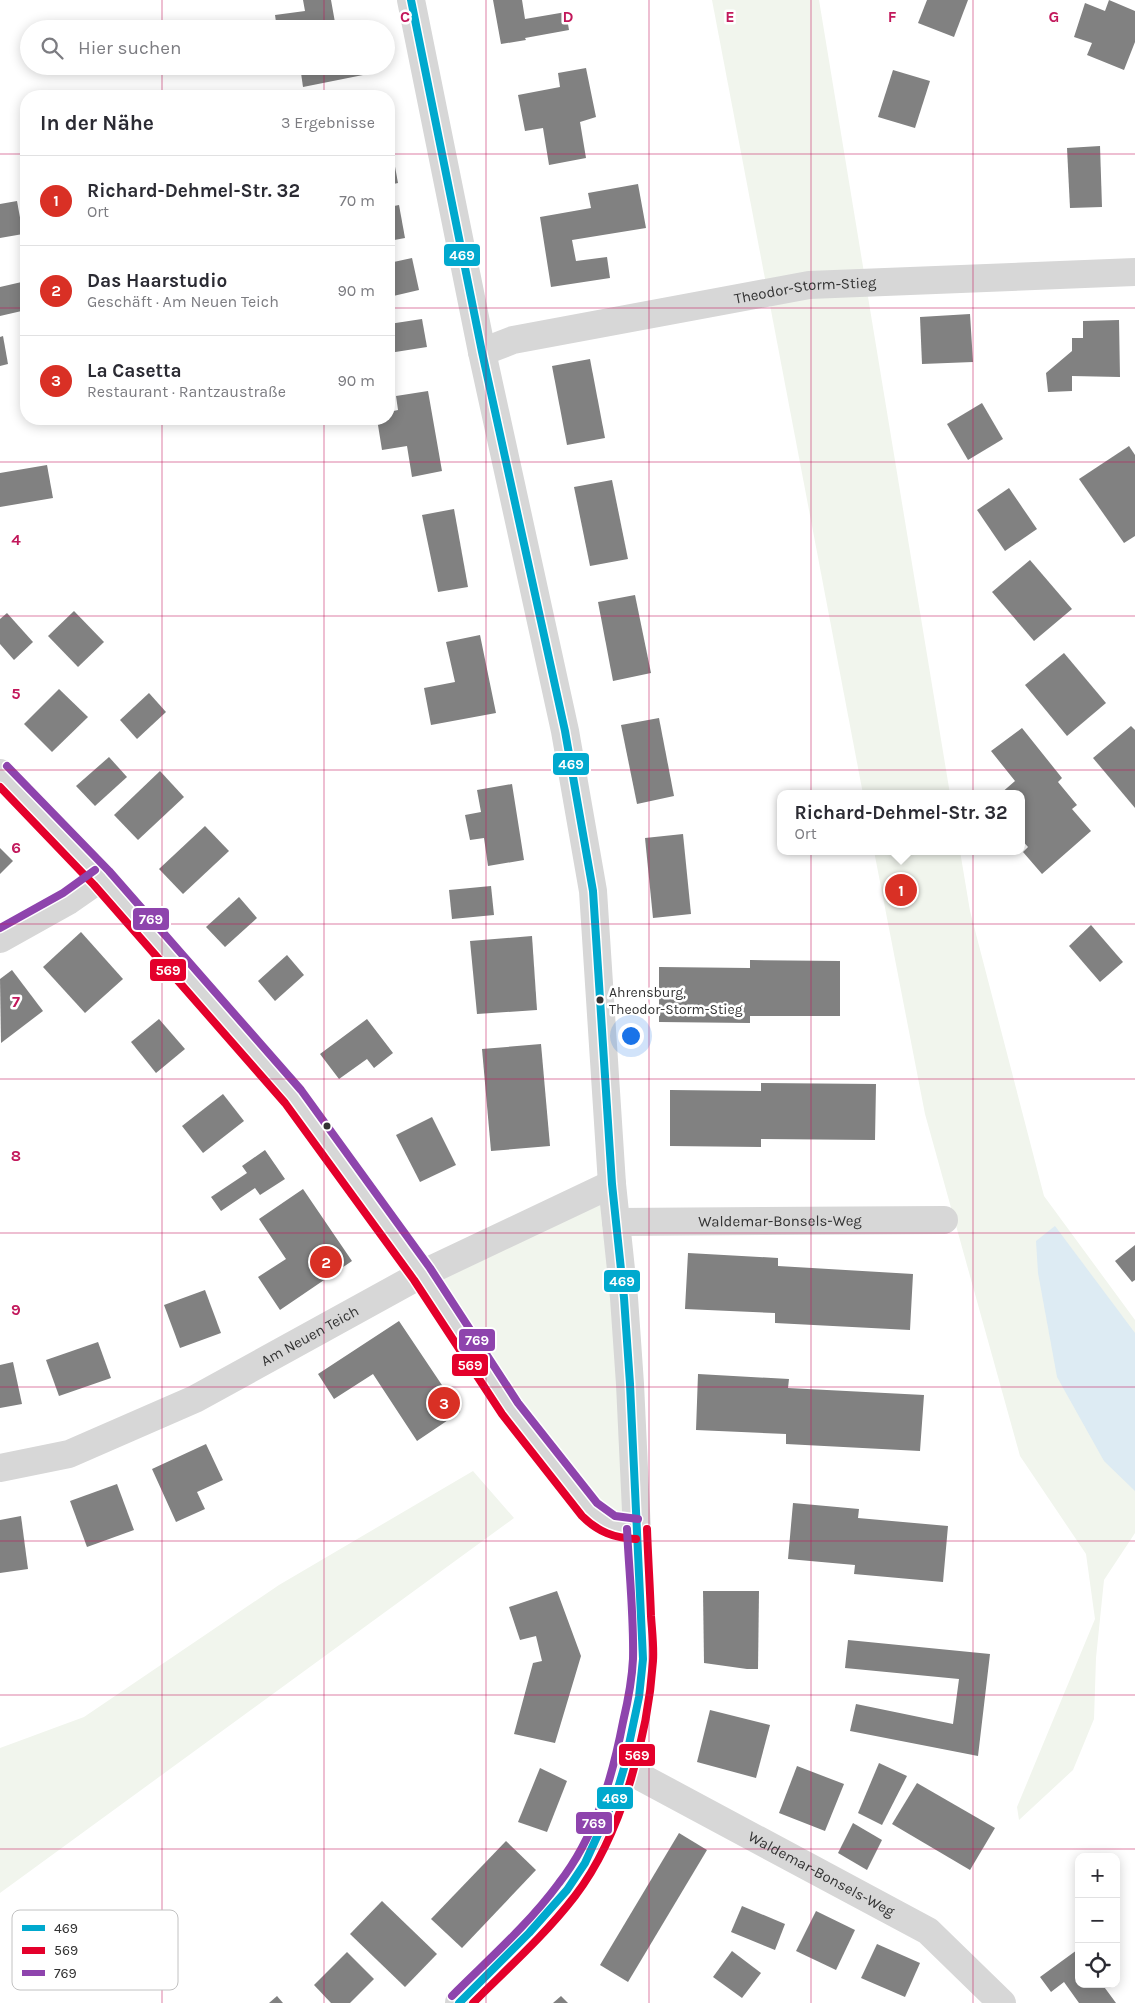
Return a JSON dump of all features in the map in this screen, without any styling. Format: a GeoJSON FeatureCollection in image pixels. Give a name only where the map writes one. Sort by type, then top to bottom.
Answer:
{"type":"FeatureCollection","features":[{"type":"Feature","properties":{"kind":"street"},"geometry":{"type":"LineString","coordinates":[[411,0],[482,352],[565,732],[593,891],[612,1184],[630,1384],[643,1659],[639,1696],[624,1768],[616,1796],[585,1863],[567,1890],[529,1933],[459,2003]]}},
{"type":"Feature","properties":{"kind":"street","name":"Theodor-Storm-Stieg"},"geometry":{"type":"LineString","coordinates":[[482,352],[513,340],[532,336],[808,285],[1135,272]]}},
{"type":"Feature","properties":{"kind":"street"},"geometry":{"type":"LineString","coordinates":[[0,772],[101,878],[293,1097],[422,1274],[510,1409],[590,1510],[601,1521],[616,1528],[637,1529]]}},
{"type":"Feature","properties":{"kind":"street"},"geometry":{"type":"LineString","coordinates":[[0,939],[68,901],[101,878]]}},
{"type":"Feature","properties":{"kind":"street","name":"Am Neuen Teich"},"geometry":{"type":"LineString","coordinates":[[0,1468],[69,1454],[195,1399],[422,1274],[612,1184]]}},
{"type":"Feature","properties":{"kind":"street","name":"Waldemar-Bonsels-Weg"},"geometry":{"type":"LineString","coordinates":[[616,1222],[944,1220]]}},
{"type":"Feature","properties":{"kind":"street","name":"Waldemar-Bonsels-Weg"},"geometry":{"type":"LineString","coordinates":[[624,1768],[928,1931],[1002,2003]]}},
{"type":"Feature","properties":{"kind":"shaded area"},"geometry":{"type":"Polygon","coordinates":[[[712,0],[819,0],[949,790],[862,790],[712,0]]]}},
{"type":"Feature","properties":{"kind":"shaded area"},"geometry":{"type":"Polygon","coordinates":[[[875,855],[961,855],[970,911],[1044,1196],[1135,1320],[1135,1533],[1104,1580],[1096,1658],[1094,1719],[1073,1770],[1019,1820],[1017,1807],[1095,1619],[1086,1554],[1020,1456],[925,1114],[875,855]]]}},
{"type":"Feature","properties":{"kind":"shaded area"},"geometry":{"type":"Polygon","coordinates":[[[602,1203],[631,1518],[605,1515],[506,1382],[436,1282],[602,1203]]]}},
{"type":"Feature","properties":{"kind":"shaded area"},"geometry":{"type":"Polygon","coordinates":[[[1055,1226],[1135,1333],[1135,1491],[1104,1461],[1057,1377],[1038,1273],[1036,1241],[1055,1226]]]}},
{"type":"Feature","properties":{"kind":"shaded area"},"geometry":{"type":"Polygon","coordinates":[[[473,1471],[514,1518],[0,1893],[0,1748],[84,1717],[279,1585],[473,1471]]]}},
{"type":"Feature","properties":{"kind":"building"},"geometry":{"type":"Polygon","coordinates":[[[303,0],[331,0],[335,20],[276,20],[275,15],[305,11],[303,0]]]}},
{"type":"Feature","properties":{"kind":"building"},"geometry":{"type":"Polygon","coordinates":[[[493,0],[522,0],[525,19],[566,12],[569,30],[501,44],[493,0]]]}},
{"type":"Feature","properties":{"kind":"building"},"geometry":{"type":"Polygon","coordinates":[[[927,0],[968,0],[954,37],[918,23],[927,0]]]}},
{"type":"Feature","properties":{"kind":"building"},"geometry":{"type":"Polygon","coordinates":[[[1109,0],[1135,11],[1135,42],[1124,70],[1087,55],[1092,43],[1074,37],[1085,3],[1105,11],[1109,0]]]}},
{"type":"Feature","properties":{"kind":"building"},"geometry":{"type":"Polygon","coordinates":[[[586,68],[596,117],[580,122],[586,158],[549,165],[543,128],[525,131],[518,95],[560,87],[558,73],[586,68]]]}},
{"type":"Feature","properties":{"kind":"building"},"geometry":{"type":"Polygon","coordinates":[[[893,70],[930,81],[915,128],[878,117],[893,70]]]}},
{"type":"Feature","properties":{"kind":"building"},"geometry":{"type":"Polygon","coordinates":[[[301,75],[363,75],[303,87],[301,75]]]}},
{"type":"Feature","properties":{"kind":"building"},"geometry":{"type":"Polygon","coordinates":[[[1100,146],[1102,207],[1070,208],[1067,148],[1100,146]]]}},
{"type":"Feature","properties":{"kind":"building"},"geometry":{"type":"Polygon","coordinates":[[[395,166],[398,183],[395,184],[395,166]]]}},
{"type":"Feature","properties":{"kind":"building"},"geometry":{"type":"Polygon","coordinates":[[[638,184],[646,228],[572,240],[576,261],[607,257],[610,278],[551,287],[540,217],[591,208],[588,193],[638,184]]]}},
{"type":"Feature","properties":{"kind":"building"},"geometry":{"type":"Polygon","coordinates":[[[17,201],[20,218],[20,235],[0,238],[0,204],[17,201]]]}},
{"type":"Feature","properties":{"kind":"building"},"geometry":{"type":"Polygon","coordinates":[[[399,205],[405,238],[395,240],[395,206],[399,205]]]}},
{"type":"Feature","properties":{"kind":"building"},"geometry":{"type":"Polygon","coordinates":[[[412,258],[419,290],[395,296],[395,262],[412,258]]]}},
{"type":"Feature","properties":{"kind":"building"},"geometry":{"type":"Polygon","coordinates":[[[20,282],[20,311],[0,316],[0,287],[20,282]]]}},
{"type":"Feature","properties":{"kind":"building"},"geometry":{"type":"Polygon","coordinates":[[[970,314],[973,362],[922,364],[920,317],[970,314]]]}},
{"type":"Feature","properties":{"kind":"building"},"geometry":{"type":"Polygon","coordinates":[[[422,319],[427,347],[395,352],[395,323],[422,319]]]}},
{"type":"Feature","properties":{"kind":"building"},"geometry":{"type":"Polygon","coordinates":[[[1119,320],[1120,377],[1072,376],[1072,391],[1048,392],[1046,373],[1072,351],[1072,338],[1083,338],[1083,321],[1119,320]]]}},
{"type":"Feature","properties":{"kind":"building"},"geometry":{"type":"Polygon","coordinates":[[[3,336],[8,364],[0,366],[0,337],[3,336]]]}},
{"type":"Feature","properties":{"kind":"building"},"geometry":{"type":"Polygon","coordinates":[[[590,359],[605,438],[567,445],[552,366],[590,359]]]}},
{"type":"Feature","properties":{"kind":"building"},"geometry":{"type":"Polygon","coordinates":[[[428,391],[442,471],[412,477],[407,446],[382,450],[378,425],[395,425],[395,411],[398,410],[396,396],[428,391]]]}},
{"type":"Feature","properties":{"kind":"building"},"geometry":{"type":"Polygon","coordinates":[[[982,403],[1003,439],[968,460],[947,424],[982,403]]]}},
{"type":"Feature","properties":{"kind":"building"},"geometry":{"type":"Polygon","coordinates":[[[1129,446],[1135,455],[1135,536],[1124,543],[1079,479],[1129,446]]]}},
{"type":"Feature","properties":{"kind":"building"},"geometry":{"type":"Polygon","coordinates":[[[47,465],[53,498],[0,507],[0,473],[47,465]]]}},
{"type":"Feature","properties":{"kind":"building"},"geometry":{"type":"Polygon","coordinates":[[[612,480],[628,559],[590,566],[574,487],[612,480]]]}},
{"type":"Feature","properties":{"kind":"building"},"geometry":{"type":"Polygon","coordinates":[[[1009,488],[1037,529],[1005,551],[977,510],[1009,488]]]}},
{"type":"Feature","properties":{"kind":"building"},"geometry":{"type":"Polygon","coordinates":[[[454,509],[468,587],[438,592],[422,515],[454,509]]]}},
{"type":"Feature","properties":{"kind":"building"},"geometry":{"type":"Polygon","coordinates":[[[1030,560],[1072,609],[1034,641],[992,592],[1030,560]]]}},
{"type":"Feature","properties":{"kind":"building"},"geometry":{"type":"Polygon","coordinates":[[[635,595],[651,673],[613,681],[598,602],[635,595]]]}},
{"type":"Feature","properties":{"kind":"building"},"geometry":{"type":"Polygon","coordinates":[[[74,611],[104,642],[78,667],[48,636],[74,611]]]}},
{"type":"Feature","properties":{"kind":"building"},"geometry":{"type":"Polygon","coordinates":[[[7,613],[33,642],[14,660],[0,644],[0,619],[7,613]]]}},
{"type":"Feature","properties":{"kind":"building"},"geometry":{"type":"Polygon","coordinates":[[[480,635],[496,713],[431,725],[424,688],[455,682],[446,642],[480,635]]]}},
{"type":"Feature","properties":{"kind":"building"},"geometry":{"type":"Polygon","coordinates":[[[1064,653],[1106,703],[1067,736],[1025,685],[1064,653]]]}},
{"type":"Feature","properties":{"kind":"building"},"geometry":{"type":"Polygon","coordinates":[[[59,689],[88,717],[52,752],[24,724],[59,689]]]}},
{"type":"Feature","properties":{"kind":"building"},"geometry":{"type":"Polygon","coordinates":[[[149,693],[166,712],[137,739],[120,720],[149,693]]]}},
{"type":"Feature","properties":{"kind":"building"},"geometry":{"type":"Polygon","coordinates":[[[659,718],[674,796],[637,804],[621,725],[659,718]]]}},
{"type":"Feature","properties":{"kind":"building"},"geometry":{"type":"Polygon","coordinates":[[[1131,726],[1135,730],[1135,808],[1093,758],[1131,726]]]}},
{"type":"Feature","properties":{"kind":"building"},"geometry":{"type":"Polygon","coordinates":[[[1022,728],[1062,778],[1058,782],[1077,805],[1072,809],[1091,831],[1042,874],[1025,854],[1025,850],[1028,847],[1025,844],[1025,790],[1005,790],[1015,781],[991,751],[1022,728]]]}},
{"type":"Feature","properties":{"kind":"building"},"geometry":{"type":"Polygon","coordinates":[[[109,757],[127,777],[95,806],[76,786],[109,757]]]}},
{"type":"Feature","properties":{"kind":"building"},"geometry":{"type":"Polygon","coordinates":[[[160,771],[184,797],[138,840],[114,815],[160,771]]]}},
{"type":"Feature","properties":{"kind":"building"},"geometry":{"type":"Polygon","coordinates":[[[512,784],[524,860],[488,866],[484,838],[470,840],[465,815],[481,812],[477,790],[512,784]]]}},
{"type":"Feature","properties":{"kind":"building"},"geometry":{"type":"Polygon","coordinates":[[[205,826],[229,851],[183,894],[159,869],[205,826]]]}},
{"type":"Feature","properties":{"kind":"building"},"geometry":{"type":"Polygon","coordinates":[[[683,834],[691,914],[653,918],[645,838],[683,834]]]}},
{"type":"Feature","properties":{"kind":"building"},"geometry":{"type":"Polygon","coordinates":[[[0,848],[13,861],[0,874],[0,848]]]}},
{"type":"Feature","properties":{"kind":"building"},"geometry":{"type":"Polygon","coordinates":[[[491,886],[494,915],[452,919],[449,890],[491,886]]]}},
{"type":"Feature","properties":{"kind":"building"},"geometry":{"type":"Polygon","coordinates":[[[903,886],[904,894],[899,895],[897,887],[903,886]]]}},
{"type":"Feature","properties":{"kind":"building"},"geometry":{"type":"Polygon","coordinates":[[[239,897],[257,918],[225,947],[206,927],[239,897]]]}},
{"type":"Feature","properties":{"kind":"building"},"geometry":{"type":"Polygon","coordinates":[[[1091,925],[1123,962],[1100,982],[1069,946],[1091,925]]]}},
{"type":"Feature","properties":{"kind":"building"},"geometry":{"type":"Polygon","coordinates":[[[81,932],[123,979],[85,1013],[43,967],[81,932]]]}},
{"type":"Feature","properties":{"kind":"building"},"geometry":{"type":"Polygon","coordinates":[[[532,936],[537,1010],[477,1014],[470,941],[532,936]]]}},
{"type":"Feature","properties":{"kind":"building"},"geometry":{"type":"Polygon","coordinates":[[[287,955],[304,975],[275,1001],[258,981],[287,955]]]}},
{"type":"Feature","properties":{"kind":"building"},"geometry":{"type":"Polygon","coordinates":[[[750,960],[840,961],[840,1016],[750,1016],[750,1023],[659,1022],[659,967],[750,968],[750,960]]]}},
{"type":"Feature","properties":{"kind":"building"},"geometry":{"type":"Polygon","coordinates":[[[12,970],[43,1011],[1,1043],[0,979],[12,970]]]}},
{"type":"Feature","properties":{"kind":"building"},"geometry":{"type":"Polygon","coordinates":[[[159,1019],[185,1049],[156,1073],[131,1042],[159,1019]]]}},
{"type":"Feature","properties":{"kind":"building"},"geometry":{"type":"Polygon","coordinates":[[[367,1019],[393,1053],[374,1068],[367,1059],[339,1079],[320,1054],[367,1019]]]}},
{"type":"Feature","properties":{"kind":"building"},"geometry":{"type":"Polygon","coordinates":[[[541,1044],[550,1146],[491,1151],[482,1049],[541,1044]]]}},
{"type":"Feature","properties":{"kind":"building"},"geometry":{"type":"Polygon","coordinates":[[[761,1083],[876,1084],[875,1140],[761,1139],[761,1147],[670,1146],[670,1090],[761,1091],[761,1083]]]}},
{"type":"Feature","properties":{"kind":"building"},"geometry":{"type":"Polygon","coordinates":[[[223,1094],[244,1121],[203,1153],[182,1126],[223,1094]]]}},
{"type":"Feature","properties":{"kind":"building"},"geometry":{"type":"Polygon","coordinates":[[[432,1117],[456,1165],[420,1182],[396,1135],[432,1117]]]}},
{"type":"Feature","properties":{"kind":"building"},"geometry":{"type":"Polygon","coordinates":[[[265,1150],[285,1179],[260,1195],[255,1188],[221,1211],[211,1197],[247,1173],[242,1166],[265,1150]]]}},
{"type":"Feature","properties":{"kind":"building"},"geometry":{"type":"Polygon","coordinates":[[[303,1189],[352,1261],[280,1310],[258,1277],[286,1259],[259,1219],[303,1189]]]}},
{"type":"Feature","properties":{"kind":"building"},"geometry":{"type":"Polygon","coordinates":[[[1135,1245],[1135,1280],[1132,1282],[1115,1261],[1135,1245]]]}},
{"type":"Feature","properties":{"kind":"building"},"geometry":{"type":"Polygon","coordinates":[[[688,1253],[778,1258],[778,1266],[913,1274],[910,1330],[775,1323],[775,1313],[685,1309],[688,1253]]]}},
{"type":"Feature","properties":{"kind":"building"},"geometry":{"type":"Polygon","coordinates":[[[205,1290],[221,1333],[180,1348],[164,1305],[205,1290]]]}},
{"type":"Feature","properties":{"kind":"building"},"geometry":{"type":"Polygon","coordinates":[[[399,1321],[460,1412],[417,1441],[373,1374],[334,1399],[318,1374],[399,1321]]]}},
{"type":"Feature","properties":{"kind":"building"},"geometry":{"type":"Polygon","coordinates":[[[98,1342],[111,1378],[59,1396],[46,1360],[98,1342]]]}},
{"type":"Feature","properties":{"kind":"building"},"geometry":{"type":"Polygon","coordinates":[[[13,1362],[22,1404],[0,1408],[0,1365],[13,1362]]]}},
{"type":"Feature","properties":{"kind":"building"},"geometry":{"type":"Polygon","coordinates":[[[698,1374],[789,1379],[788,1388],[924,1395],[920,1451],[786,1444],[786,1434],[696,1430],[698,1374]]]}},
{"type":"Feature","properties":{"kind":"building"},"geometry":{"type":"Polygon","coordinates":[[[206,1444],[223,1480],[197,1492],[205,1509],[176,1522],[152,1469],[206,1444]]]}},
{"type":"Feature","properties":{"kind":"building"},"geometry":{"type":"Polygon","coordinates":[[[117,1484],[134,1530],[87,1547],[70,1501],[117,1484]]]}},
{"type":"Feature","properties":{"kind":"building"},"geometry":{"type":"Polygon","coordinates":[[[793,1503],[859,1509],[858,1518],[948,1526],[943,1582],[854,1574],[855,1565],[788,1559],[793,1503]]]}},
{"type":"Feature","properties":{"kind":"building"},"geometry":{"type":"Polygon","coordinates":[[[21,1516],[28,1569],[0,1573],[0,1520],[21,1516]]]}},
{"type":"Feature","properties":{"kind":"building"},"geometry":{"type":"Polygon","coordinates":[[[557,1591],[581,1656],[555,1743],[514,1734],[533,1663],[542,1661],[536,1636],[520,1640],[509,1607],[557,1591]]]}},
{"type":"Feature","properties":{"kind":"building"},"geometry":{"type":"Polygon","coordinates":[[[703,1591],[759,1591],[758,1669],[704,1663],[703,1591]]]}},
{"type":"Feature","properties":{"kind":"building"},"geometry":{"type":"Polygon","coordinates":[[[848,1640],[990,1654],[978,1756],[850,1731],[856,1704],[953,1724],[959,1679],[845,1668],[848,1640]]]}},
{"type":"Feature","properties":{"kind":"building"},"geometry":{"type":"Polygon","coordinates":[[[710,1710],[770,1725],[756,1778],[697,1762],[710,1710]]]}},
{"type":"Feature","properties":{"kind":"building"},"geometry":{"type":"Polygon","coordinates":[[[879,1763],[907,1776],[882,1825],[858,1813],[879,1763]]]}},
{"type":"Feature","properties":{"kind":"building"},"geometry":{"type":"Polygon","coordinates":[[[797,1766],[844,1784],[825,1831],[779,1813],[797,1766]]]}},
{"type":"Feature","properties":{"kind":"building"},"geometry":{"type":"Polygon","coordinates":[[[540,1768],[567,1781],[547,1832],[518,1822],[540,1768]]]}},
{"type":"Feature","properties":{"kind":"building"},"geometry":{"type":"Polygon","coordinates":[[[917,1783],[995,1828],[970,1870],[892,1824],[917,1783]]]}},
{"type":"Feature","properties":{"kind":"building"},"geometry":{"type":"Polygon","coordinates":[[[853,1823],[882,1840],[867,1870],[838,1853],[853,1823]]]}},
{"type":"Feature","properties":{"kind":"building"},"geometry":{"type":"Polygon","coordinates":[[[679,1833],[707,1850],[628,1982],[600,1965],[679,1833]]]}},
{"type":"Feature","properties":{"kind":"building"},"geometry":{"type":"Polygon","coordinates":[[[506,1841],[536,1870],[462,1948],[431,1919],[506,1841]]]}},
{"type":"Feature","properties":{"kind":"building"},"geometry":{"type":"Polygon","coordinates":[[[382,1901],[437,1954],[405,1987],[350,1934],[382,1901]]]}},
{"type":"Feature","properties":{"kind":"building"},"geometry":{"type":"Polygon","coordinates":[[[742,1906],[785,1924],[775,1950],[731,1932],[742,1906]]]}},
{"type":"Feature","properties":{"kind":"building"},"geometry":{"type":"Polygon","coordinates":[[[816,1911],[855,1930],[836,1970],[796,1951],[816,1911]]]}},
{"type":"Feature","properties":{"kind":"building"},"geometry":{"type":"Polygon","coordinates":[[[877,1944],[920,1963],[905,1997],[861,1978],[877,1944]]]}},
{"type":"Feature","properties":{"kind":"building"},"geometry":{"type":"Polygon","coordinates":[[[732,1951],[761,1973],[742,1998],[713,1977],[732,1951]]]}},
{"type":"Feature","properties":{"kind":"building"},"geometry":{"type":"Polygon","coordinates":[[[1075,1951],[1075,1988],[1105,1988],[1116,2003],[1079,2003],[1064,1982],[1051,1992],[1040,1977],[1075,1951]]]}},
{"type":"Feature","properties":{"kind":"building"},"geometry":{"type":"Polygon","coordinates":[[[347,1952],[374,1979],[350,2003],[331,2003],[314,1985],[347,1952]]]}},
{"type":"Feature","properties":{"kind":"building"},"geometry":{"type":"Polygon","coordinates":[[[277,1996],[283,2003],[269,2003],[277,1996]]]}},
{"type":"Feature","properties":{"kind":"building"},"geometry":{"type":"Polygon","coordinates":[[[561,1996],[568,2003],[553,2003],[561,1996]]]}},
{"type":"Feature","properties":{"kind":"transit line","name":"469"},"geometry":{"type":"LineString","coordinates":[[411,0],[482,352],[565,731],[593,891],[612,1184],[624,1298],[630,1384],[643,1659],[639,1697],[624,1768],[616,1795],[585,1863],[567,1890],[529,1933],[459,2003]]}},
{"type":"Feature","properties":{"kind":"transit line","name":"769"},"geometry":{"type":"LineString","coordinates":[[7,766],[109,871],[301,1090],[430,1268],[518,1403],[597,1503],[615,1516],[638,1519]]}},
{"type":"Feature","properties":{"kind":"transit line","name":"569"},"geometry":{"type":"LineString","coordinates":[[0,787],[94,885],[285,1103],[414,1280],[502,1414],[582,1516],[594,1526],[607,1533],[636,1539]]}},
{"type":"Feature","properties":{"kind":"transit line","name":"769"},"geometry":{"type":"LineString","coordinates":[[0,928],[63,893],[95,870]]}},
{"type":"Feature","properties":{"kind":"transit line","name":"769"},"geometry":{"type":"LineString","coordinates":[[452,1996],[535,1913],[559,1883],[583,1846],[600,1807],[619,1743],[631,1683],[633,1627],[627,1529]]}},
{"type":"Feature","properties":{"kind":"transit line","name":"569"},"geometry":{"type":"LineString","coordinates":[[473,2003],[539,1938],[575,1896],[606,1845],[619,1815],[638,1752],[645,1721],[653,1661],[647,1529]]}},
{"type":"Feature","properties":{"kind":"place","name":"Richard-Dehmel-Str. 32"},"geometry":{"type":"Point","coordinates":[901,890]}},
{"type":"Feature","properties":{"kind":"place","name":"Ahrensburg, Theodor-Storm-Stieg"},"geometry":{"type":"Point","coordinates":[600,1000]}},
{"type":"Feature","properties":{"kind":"place","name":"Das Haarstudio"},"geometry":{"type":"Point","coordinates":[326,1262]}},
{"type":"Feature","properties":{"kind":"place","name":"La Casetta"},"geometry":{"type":"Point","coordinates":[444,1403]}}]}
